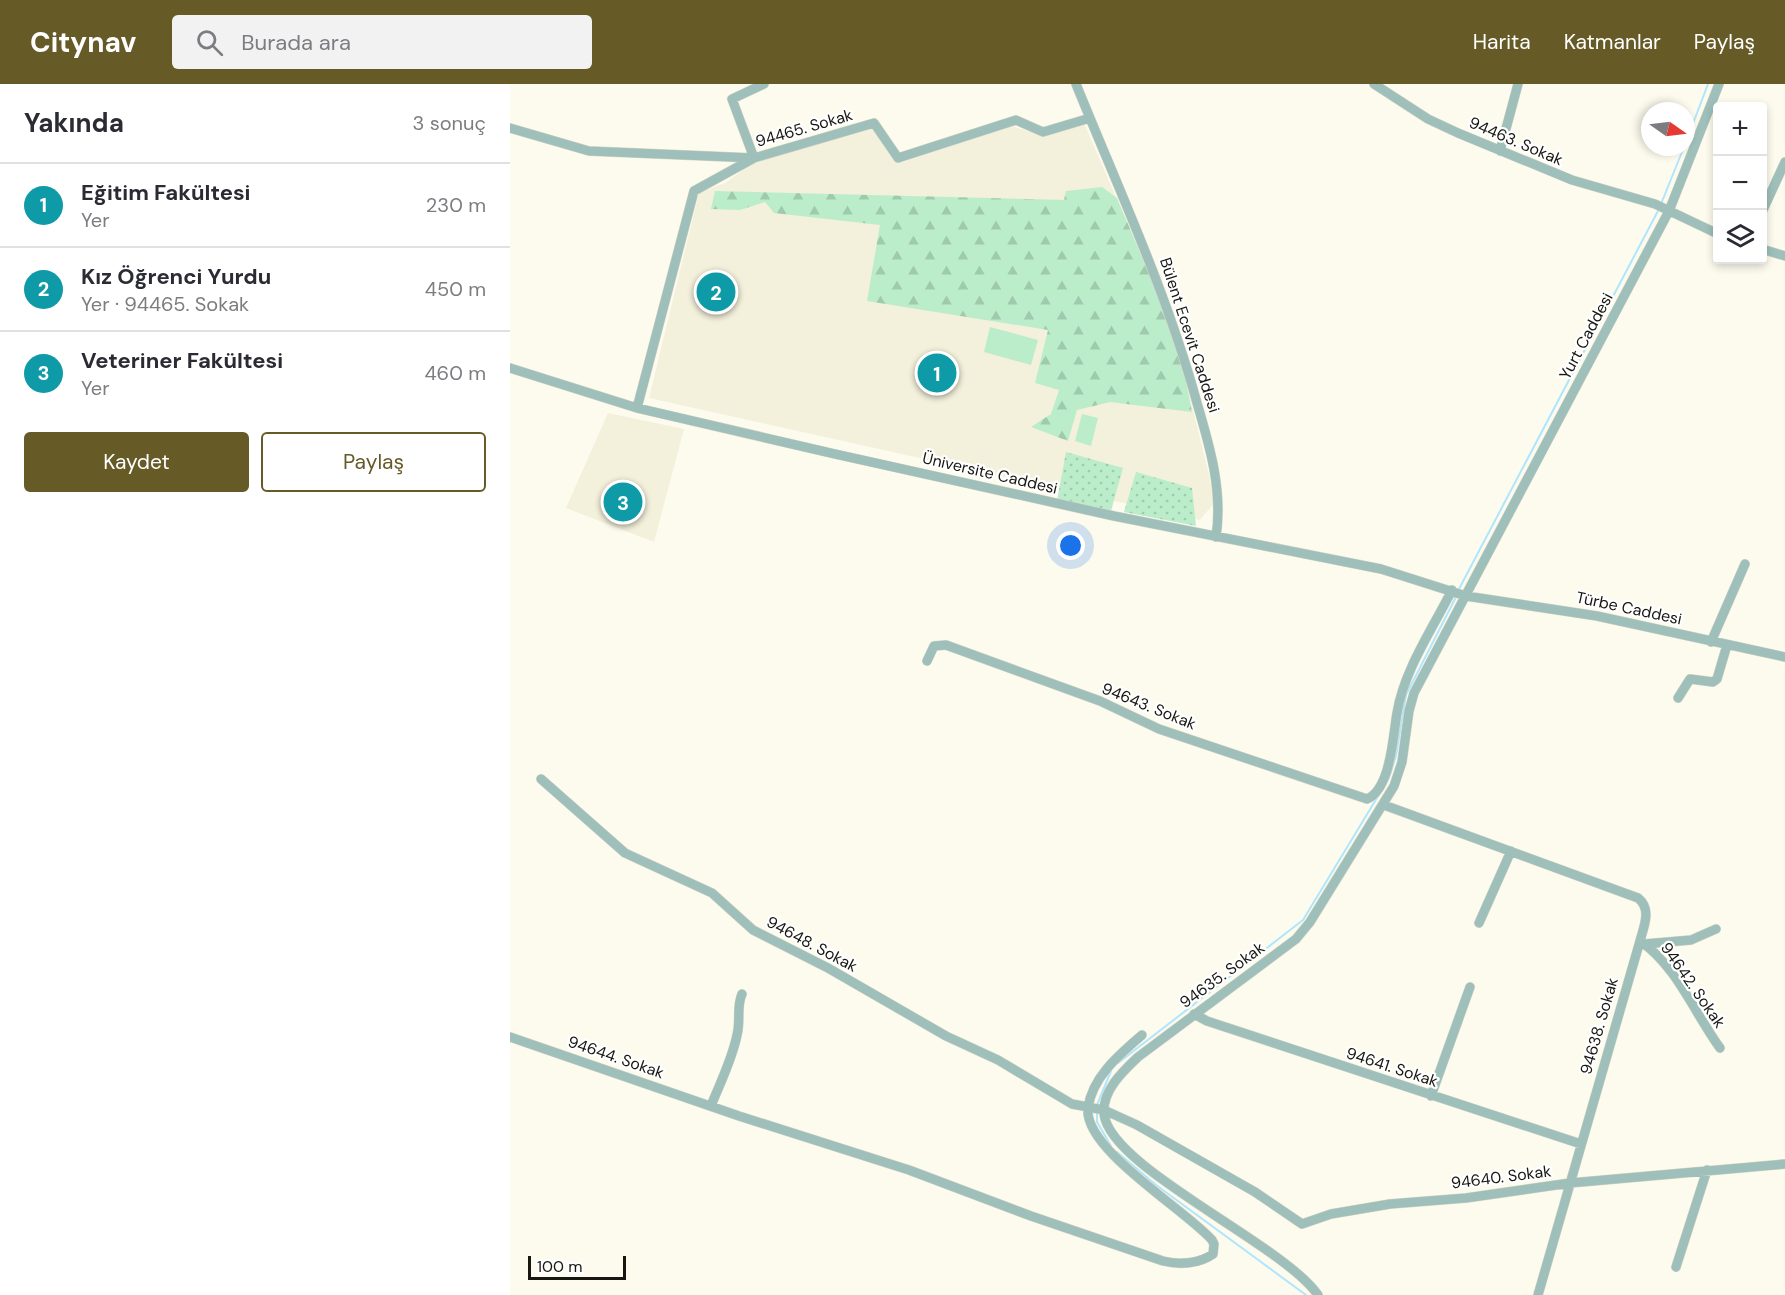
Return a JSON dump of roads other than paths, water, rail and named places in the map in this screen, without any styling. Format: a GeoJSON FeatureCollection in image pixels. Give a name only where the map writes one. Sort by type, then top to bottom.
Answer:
{"type":"FeatureCollection","features":[{"type":"Feature","properties":{"kind":"street"},"geometry":{"type":"LineString","coordinates":[[510,128],[589,151],[754,158],[732,99],[764,84]]}},
{"type":"Feature","properties":{"kind":"street","name":"Bülent Ecevit Caddesi"},"geometry":{"type":"LineString","coordinates":[[1076,84],[1158,280],[1182,351],[1216,479],[1220,504],[1216,537]]}},
{"type":"Feature","properties":{"kind":"street","name":"94463. Sokak"},"geometry":{"type":"LineString","coordinates":[[1374,84],[1428,119],[1500,152],[1572,180],[1655,204],[1713,232]]}},
{"type":"Feature","properties":{"kind":"street"},"geometry":{"type":"LineString","coordinates":[[1500,152],[1518,84]]}},
{"type":"Feature","properties":{"kind":"street","name":"Yurt Caddesi"},"geometry":{"type":"LineString","coordinates":[[1466,596],[1669,211],[1719,84]]}},
{"type":"Feature","properties":{"kind":"street","name":"94465. Sokak"},"geometry":{"type":"LineString","coordinates":[[637,408],[694,191],[754,158],[874,123],[898,158],[1016,120],[1043,132],[1090,118]]}},
{"type":"Feature","properties":{"kind":"street"},"geometry":{"type":"LineString","coordinates":[[1763,210],[1785,162]]}},
{"type":"Feature","properties":{"kind":"street"},"geometry":{"type":"LineString","coordinates":[[1767,251],[1785,256]]}},
{"type":"Feature","properties":{"kind":"street","name":"Üniversite Caddesi"},"geometry":{"type":"LineString","coordinates":[[510,368],[637,408],[1216,537],[1381,569],[1466,596]]}},
{"type":"Feature","properties":{"kind":"street"},"geometry":{"type":"LineString","coordinates":[[1711,642],[1745,564]]}},
{"type":"Feature","properties":{"kind":"street","name":"94643. Sokak"},"geometry":{"type":"LineString","coordinates":[[927,661],[934,646],[946,645],[1100,701],[1186,738],[1371,798],[1381,784],[1389,762],[1401,693],[1452,590]]}},
{"type":"Feature","properties":{"kind":"street","name":"Türbe Caddesi"},"geometry":{"type":"LineString","coordinates":[[1466,596],[1569,610],[1785,657]]}},
{"type":"Feature","properties":{"kind":"street","name":"94635. Sokak"},"geometry":{"type":"LineString","coordinates":[[1104,1110],[1109,1092],[1124,1070],[1303,931],[1384,805],[1402,762],[1409,711],[1414,693],[1466,596]]}},
{"type":"Feature","properties":{"kind":"street"},"geometry":{"type":"LineString","coordinates":[[1678,698],[1690,679],[1713,682],[1717,679],[1727,645]]}},
{"type":"Feature","properties":{"kind":"street","name":"94648. Sokak"},"geometry":{"type":"LineString","coordinates":[[541,779],[613,843],[634,858],[712,893],[753,930],[828,968],[946,1036],[998,1060],[1072,1104],[1088,1109],[1104,1110]]}},
{"type":"Feature","properties":{"kind":"street","name":"94638. Sokak"},"geometry":{"type":"LineString","coordinates":[[1384,805],[1638,898],[1647,911],[1642,942],[1538,1295]]}},
{"type":"Feature","properties":{"kind":"street"},"geometry":{"type":"LineString","coordinates":[[1479,923],[1510,851]]}},
{"type":"Feature","properties":{"kind":"street"},"geometry":{"type":"LineString","coordinates":[[1642,942],[1691,940],[1716,928]]}},
{"type":"Feature","properties":{"kind":"street","name":"94642. Sokak"},"geometry":{"type":"LineString","coordinates":[[1642,942],[1665,966],[1720,1048]]}},
{"type":"Feature","properties":{"kind":"street"},"geometry":{"type":"LineString","coordinates":[[1431,1096],[1470,987]]}},
{"type":"Feature","properties":{"kind":"street"},"geometry":{"type":"LineString","coordinates":[[711,1106],[734,1050],[738,1031],[738,1008],[742,993]]}},
{"type":"Feature","properties":{"kind":"street","name":"94641. Sokak"},"geometry":{"type":"LineString","coordinates":[[1194,1014],[1431,1096],[1581,1144]]}},
{"type":"Feature","properties":{"kind":"street"},"geometry":{"type":"LineString","coordinates":[[1088,1109],[1106,1071],[1142,1035]]}},
{"type":"Feature","properties":{"kind":"street","name":"94644. Sokak"},"geometry":{"type":"LineString","coordinates":[[510,1037],[859,1154],[1163,1261],[1196,1262],[1213,1254],[1214,1244],[1207,1234],[1136,1176],[1101,1141],[1089,1121],[1088,1109]]}},
{"type":"Feature","properties":{"kind":"street"},"geometry":{"type":"LineString","coordinates":[[1104,1110],[1110,1131],[1124,1148],[1192,1200],[1293,1271],[1318,1295]]}},
{"type":"Feature","properties":{"kind":"street","name":"94640. Sokak"},"geometry":{"type":"LineString","coordinates":[[1104,1110],[1137,1125],[1255,1192],[1302,1224],[1350,1210],[1466,1198],[1570,1183],[1785,1164]]}},
{"type":"Feature","properties":{"kind":"street"},"geometry":{"type":"LineString","coordinates":[[1676,1267],[1707,1170]]}},
{"type":"Feature","properties":{"kind":"waterway"},"geometry":{"type":"LineString","coordinates":[[1695,118],[1708,84]]}},
{"type":"Feature","properties":{"kind":"waterway"},"geometry":{"type":"LineString","coordinates":[[1661,204],[1680,156]]}},
{"type":"Feature","properties":{"kind":"waterway"},"geometry":{"type":"LineString","coordinates":[[1459,589],[1659,209]]}},
{"type":"Feature","properties":{"kind":"waterway"},"geometry":{"type":"LineString","coordinates":[[1118,1063],[1303,920],[1389,778],[1396,756],[1406,695],[1457,595]]}},
{"type":"Feature","properties":{"kind":"waterway"},"geometry":{"type":"LineString","coordinates":[[1097,1105],[1111,1071]]}},
{"type":"Feature","properties":{"kind":"waterway"},"geometry":{"type":"LineString","coordinates":[[1097,1110],[1097,1122],[1111,1146]]}},
{"type":"Feature","properties":{"kind":"waterway"},"geometry":{"type":"LineString","coordinates":[[1117,1152],[1156,1185],[1306,1295]]}},
{"type":"Feature","properties":{"kind":"place","name":"Kız Öğrenci Yurdu"},"geometry":{"type":"Point","coordinates":[716,292]}},
{"type":"Feature","properties":{"kind":"place","name":"Eğitim Fakültesi"},"geometry":{"type":"Point","coordinates":[937,373]}},
{"type":"Feature","properties":{"kind":"place","name":"Veteriner Fakültesi"},"geometry":{"type":"Point","coordinates":[623,502]}}]}
